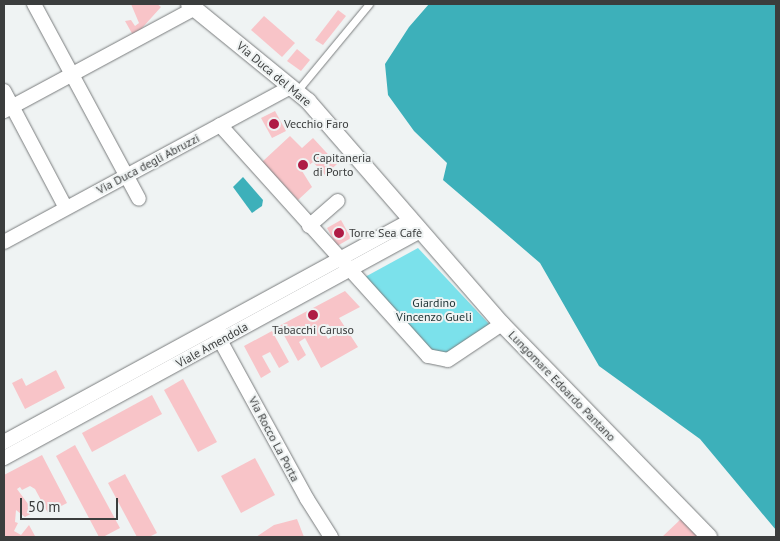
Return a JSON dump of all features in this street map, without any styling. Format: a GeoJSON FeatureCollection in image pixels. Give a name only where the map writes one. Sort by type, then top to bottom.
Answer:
{"type":"FeatureCollection","features":[{"type":"Feature","properties":{"kind":"street"},"geometry":{"type":"LineString","coordinates":[[34,4],[139,199]]}},
{"type":"Feature","properties":{"kind":"street"},"geometry":{"type":"LineString","coordinates":[[8,109],[192,6]]}},
{"type":"Feature","properties":{"kind":"street","name":"Via Duca del Mare"},"geometry":{"type":"LineString","coordinates":[[192,6],[294,89],[415,226]]}},
{"type":"Feature","properties":{"kind":"street","name":"Via Duca degli Abruzzi"},"geometry":{"type":"LineString","coordinates":[[4,242],[220,125],[294,89]]}},
{"type":"Feature","properties":{"kind":"street"},"geometry":{"type":"LineString","coordinates":[[4,91],[8,109],[66,208]]}},
{"type":"Feature","properties":{"kind":"street"},"geometry":{"type":"LineString","coordinates":[[220,125],[338,260],[428,356],[448,360],[502,324]]}},
{"type":"Feature","properties":{"kind":"street"},"geometry":{"type":"LineString","coordinates":[[309,226],[338,201]]}},
{"type":"Feature","properties":{"kind":"street","name":"Viale Amendola"},"geometry":{"type":"LineString","coordinates":[[4,442],[338,260],[415,226]]}},
{"type":"Feature","properties":{"kind":"street","name":"Viale Amendola"},"geometry":{"type":"LineString","coordinates":[[4,458],[348,270],[415,226]]}},
{"type":"Feature","properties":{"kind":"street","name":"Lungomare Edoardo Pantano"},"geometry":{"type":"LineString","coordinates":[[415,226],[502,324],[709,537]]}},
{"type":"Feature","properties":{"kind":"street"},"geometry":{"type":"LineString","coordinates":[[220,324],[220,340]]}},
{"type":"Feature","properties":{"kind":"street","name":"Via Rocco La Porta"},"geometry":{"type":"LineString","coordinates":[[220,340],[307,500],[331,537]]}},
{"type":"Feature","properties":{"kind":"lane"},"geometry":{"type":"LineString","coordinates":[[294,89],[369,4]]}},
{"type":"Feature","properties":{"kind":"green space","name":"Giardino Vincenzo Gueli"},"geometry":{"type":"Polygon","coordinates":[[[418,248],[490,325],[447,354],[430,350],[365,277],[418,248]]]}},
{"type":"Feature","properties":{"kind":"shaded area"},"geometry":{"type":"Polygon","coordinates":[[[429,4],[776,4],[776,530],[700,439],[599,366],[540,263],[443,180],[447,163],[414,131],[388,95],[385,64],[409,27],[429,4]]]}},
{"type":"Feature","properties":{"kind":"shaded area"},"geometry":{"type":"Polygon","coordinates":[[[243,177],[263,200],[262,206],[252,213],[233,187],[243,177]]]}},
{"type":"Feature","properties":{"kind":"building"},"geometry":{"type":"Polygon","coordinates":[[[131,4],[157,4],[161,7],[134,37],[125,21],[131,20],[135,26],[139,23],[131,4]]]}},
{"type":"Feature","properties":{"kind":"building"},"geometry":{"type":"Polygon","coordinates":[[[338,10],[346,16],[323,45],[315,40],[338,10]]]}},
{"type":"Feature","properties":{"kind":"building"},"geometry":{"type":"Polygon","coordinates":[[[264,16],[295,43],[282,57],[251,30],[264,16]]]}},
{"type":"Feature","properties":{"kind":"building"},"geometry":{"type":"Polygon","coordinates":[[[297,49],[310,60],[301,71],[287,61],[297,49]]]}},
{"type":"Feature","properties":{"kind":"building","name":"Vecchio Faro"},"geometry":{"type":"Polygon","coordinates":[[[275,111],[286,131],[272,138],[261,118],[275,111]]]}},
{"type":"Feature","properties":{"kind":"building"},"geometry":{"type":"Polygon","coordinates":[[[290,136],[302,148],[313,138],[337,164],[325,175],[313,162],[302,171],[312,187],[298,200],[262,162],[290,136]]]}},
{"type":"Feature","properties":{"kind":"building","name":"Torre Sea Cafè"},"geometry":{"type":"Polygon","coordinates":[[[341,220],[351,238],[337,246],[327,228],[341,220]]]}},
{"type":"Feature","properties":{"kind":"building"},"geometry":{"type":"Polygon","coordinates":[[[345,291],[360,307],[339,318],[358,347],[321,368],[305,338],[299,342],[306,355],[298,361],[279,326],[345,291]],[[328,324],[322,328],[328,339],[334,335],[328,324]]]}},
{"type":"Feature","properties":{"kind":"building"},"geometry":{"type":"Polygon","coordinates":[[[272,331],[289,362],[279,368],[270,352],[262,356],[271,372],[261,378],[244,346],[272,331]]]}},
{"type":"Feature","properties":{"kind":"building"},"geometry":{"type":"Polygon","coordinates":[[[56,370],[65,388],[25,409],[12,383],[22,378],[26,386],[56,370]]]}},
{"type":"Feature","properties":{"kind":"building"},"geometry":{"type":"Polygon","coordinates":[[[183,379],[217,442],[198,452],[164,390],[183,379]]]}},
{"type":"Feature","properties":{"kind":"building"},"geometry":{"type":"Polygon","coordinates":[[[152,395],[162,414],[92,452],[82,433],[152,395]]]}},
{"type":"Feature","properties":{"kind":"building"},"geometry":{"type":"Polygon","coordinates":[[[75,445],[120,528],[103,537],[99,537],[56,456],[75,445]]]}},
{"type":"Feature","properties":{"kind":"building"},"geometry":{"type":"Polygon","coordinates":[[[42,455],[67,503],[48,513],[35,489],[30,486],[22,490],[20,487],[17,489],[34,512],[25,517],[16,510],[15,522],[18,523],[14,531],[21,535],[29,525],[35,536],[4,537],[4,475],[42,455]]]}},
{"type":"Feature","properties":{"kind":"building"},"geometry":{"type":"Polygon","coordinates":[[[255,458],[275,495],[241,513],[221,476],[255,458]]]}},
{"type":"Feature","properties":{"kind":"building"},"geometry":{"type":"Polygon","coordinates":[[[125,474],[157,533],[149,537],[137,537],[108,483],[125,474]]]}},
{"type":"Feature","properties":{"kind":"building"},"geometry":{"type":"Polygon","coordinates":[[[682,518],[701,537],[662,537],[682,518]]]}},
{"type":"Feature","properties":{"kind":"building"},"geometry":{"type":"Polygon","coordinates":[[[297,519],[304,537],[256,537],[274,525],[297,519]]]}},
{"type":"Feature","properties":{"kind":"place","name":"Vecchio Faro"},"geometry":{"type":"Point","coordinates":[274,124]}},
{"type":"Feature","properties":{"kind":"place","name":"Capitaneria di Porto"},"geometry":{"type":"Point","coordinates":[303,165]}},
{"type":"Feature","properties":{"kind":"place","name":"Torre Sea Cafè"},"geometry":{"type":"Point","coordinates":[339,233]}},
{"type":"Feature","properties":{"kind":"place","name":"Tabacchi Caruso"},"geometry":{"type":"Point","coordinates":[313,315]}}]}
